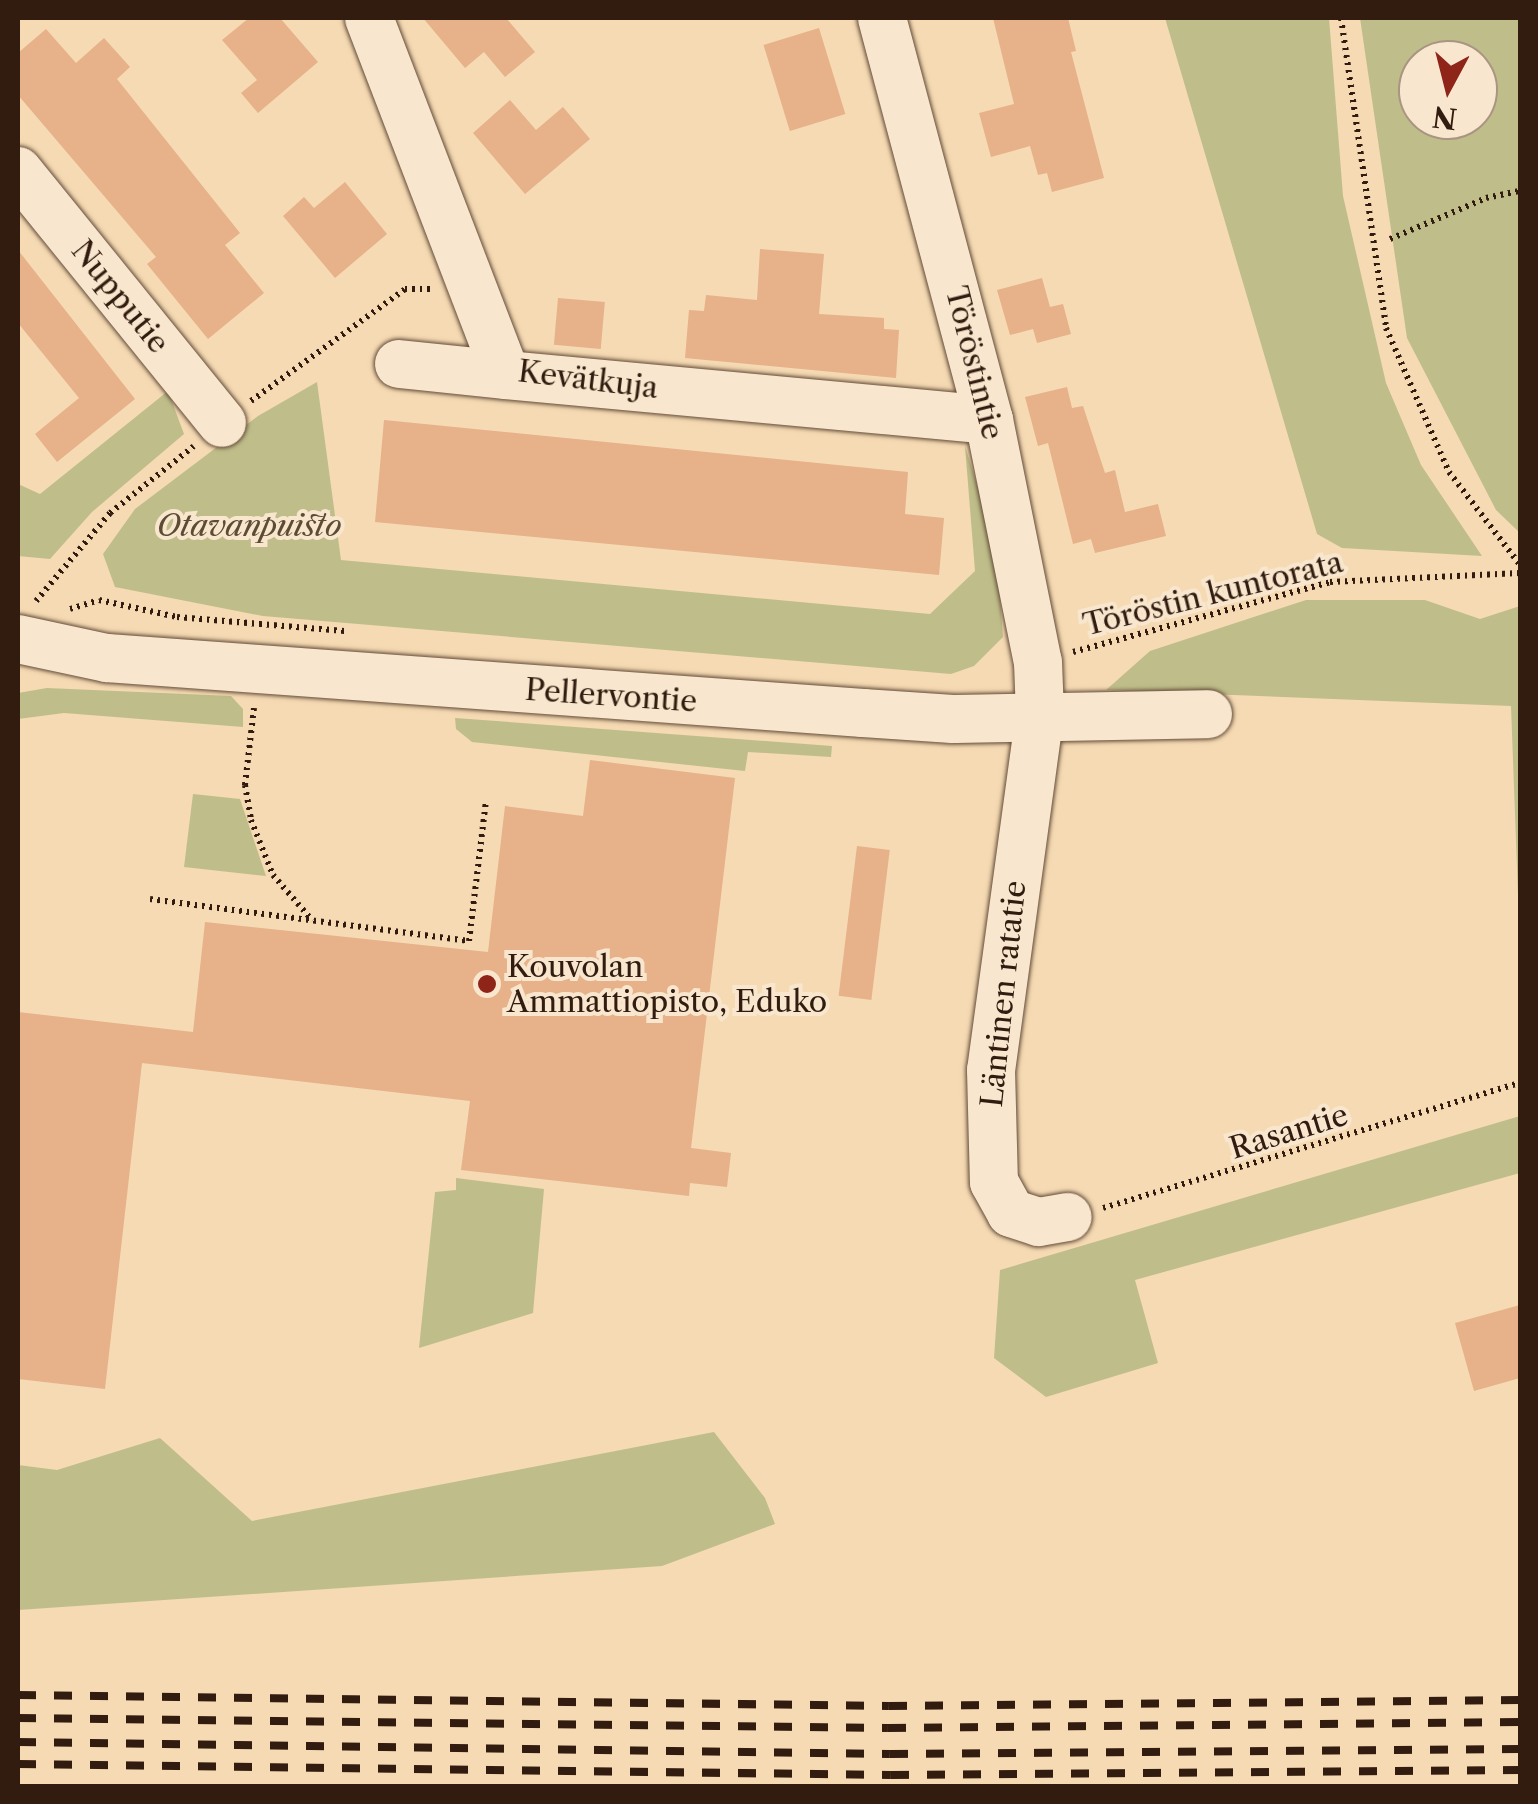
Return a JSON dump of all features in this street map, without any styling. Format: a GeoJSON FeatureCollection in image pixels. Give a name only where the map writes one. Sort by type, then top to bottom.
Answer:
{"type":"FeatureCollection","features":[{"type":"Feature","properties":{"kind":"street","name":"Kevätkuja"},"geometry":{"type":"LineString","coordinates":[[369,18],[506,374],[989,420]]}},
{"type":"Feature","properties":{"kind":"street","name":"Töröstintie"},"geometry":{"type":"LineString","coordinates":[[882,18],[989,420],[1038,662],[1040,713]]}},
{"type":"Feature","properties":{"kind":"street","name":"Nupputie"},"geometry":{"type":"LineString","coordinates":[[18,171],[222,423]]}},
{"type":"Feature","properties":{"kind":"street"},"geometry":{"type":"LineString","coordinates":[[399,364],[506,374]]}},
{"type":"Feature","properties":{"kind":"street","name":"Pellervontie"},"geometry":{"type":"LineString","coordinates":[[18,639],[107,658],[953,719],[1040,713],[1208,714]]}},
{"type":"Feature","properties":{"kind":"street","name":"Läntinen ratatie"},"geometry":{"type":"LineString","coordinates":[[1040,713],[991,1070],[989,1144],[994,1182],[1012,1212],[1039,1222],[1068,1217]]}},
{"type":"Feature","properties":{"kind":"path"},"geometry":{"type":"LineString","coordinates":[[1340,18],[1386,328],[1450,472],[1520,565]]}},
{"type":"Feature","properties":{"kind":"path"},"geometry":{"type":"LineString","coordinates":[[1390,238],[1486,198],[1520,191]]}},
{"type":"Feature","properties":{"kind":"path","name":"Töröstin kuntorata"},"geometry":{"type":"LineString","coordinates":[[1038,662],[1330,582],[1520,573]]}},
{"type":"Feature","properties":{"kind":"path"},"geometry":{"type":"LineString","coordinates":[[255,692],[245,785],[251,820],[274,875],[312,920]]}},
{"type":"Feature","properties":{"kind":"path"},"geometry":{"type":"LineString","coordinates":[[150,900],[469,941],[486,801]]}},
{"type":"Feature","properties":{"kind":"path","name":"Rasantie"},"geometry":{"type":"LineString","coordinates":[[1068,1217],[1274,1162],[1520,1083]]}},
{"type":"Feature","properties":{"kind":"green space"},"geometry":{"type":"Polygon","coordinates":[[[1165,18],[1329,18],[1343,196],[1386,383],[1421,465],[1482,556],[1342,548],[1317,534],[1165,18]]]}},
{"type":"Feature","properties":{"kind":"green space"},"geometry":{"type":"Polygon","coordinates":[[[1360,18],[1520,18],[1520,533],[1496,510],[1407,338],[1360,18]]]}},
{"type":"Feature","properties":{"kind":"green space","name":"Otavanpuisto"},"geometry":{"type":"Polygon","coordinates":[[[317,382],[341,560],[930,614],[975,571],[965,446],[996,546],[1003,637],[974,666],[951,674],[263,616],[115,587],[103,554],[135,509],[258,416],[317,382]]]}},
{"type":"Feature","properties":{"kind":"green space","name":"Otavanpuisto"},"geometry":{"type":"Polygon","coordinates":[[[168,391],[184,434],[92,512],[50,559],[18,556],[18,484],[40,494],[168,391]]]}},
{"type":"Feature","properties":{"kind":"green space"},"geometry":{"type":"Polygon","coordinates":[[[1306,600],[1425,600],[1480,619],[1520,606],[1520,949],[1511,706],[1106,690],[1150,651],[1306,600]]]}},
{"type":"Feature","properties":{"kind":"green space"},"geometry":{"type":"Polygon","coordinates":[[[47,688],[231,696],[243,709],[243,727],[64,713],[18,719],[18,693],[47,688]]]}},
{"type":"Feature","properties":{"kind":"green space"},"geometry":{"type":"Polygon","coordinates":[[[455,718],[832,746],[831,757],[748,752],[745,771],[472,742],[456,729],[455,718]]]}},
{"type":"Feature","properties":{"kind":"green space"},"geometry":{"type":"Polygon","coordinates":[[[193,794],[240,799],[266,876],[184,867],[193,794]]]}},
{"type":"Feature","properties":{"kind":"green space"},"geometry":{"type":"Polygon","coordinates":[[[1520,1116],[1520,1173],[1135,1280],[1158,1363],[1046,1397],[994,1358],[1000,1270],[1520,1116]]]}},
{"type":"Feature","properties":{"kind":"green space"},"geometry":{"type":"Polygon","coordinates":[[[456,1178],[544,1189],[533,1313],[419,1348],[435,1192],[456,1190],[456,1178]]]}},
{"type":"Feature","properties":{"kind":"green space"},"geometry":{"type":"Polygon","coordinates":[[[714,1432],[765,1498],[775,1524],[662,1566],[18,1610],[18,1465],[57,1470],[160,1438],[252,1521],[714,1432]]]}},
{"type":"Feature","properties":{"kind":"building"},"geometry":{"type":"Polygon","coordinates":[[[249,18],[280,18],[318,62],[258,113],[241,93],[257,80],[222,40],[249,18]]]}},
{"type":"Feature","properties":{"kind":"building"},"geometry":{"type":"Polygon","coordinates":[[[423,18],[506,18],[535,52],[505,77],[484,52],[465,68],[423,18]]]}},
{"type":"Feature","properties":{"kind":"building"},"geometry":{"type":"Polygon","coordinates":[[[993,18],[1068,18],[1076,51],[1071,52],[1104,178],[1052,192],[1047,173],[1038,175],[1030,146],[991,157],[979,113],[1014,104],[993,18]]]}},
{"type":"Feature","properties":{"kind":"building"},"geometry":{"type":"Polygon","coordinates":[[[819,28],[845,114],[790,131],[764,45],[819,28]]]}},
{"type":"Feature","properties":{"kind":"building"},"geometry":{"type":"Polygon","coordinates":[[[46,29],[76,63],[104,38],[130,67],[117,79],[240,233],[225,245],[264,293],[208,339],[147,264],[156,257],[18,95],[18,53],[46,29]]]}},
{"type":"Feature","properties":{"kind":"building"},"geometry":{"type":"Polygon","coordinates":[[[510,100],[536,130],[563,107],[590,139],[525,194],[473,133],[510,100]]]}},
{"type":"Feature","properties":{"kind":"building"},"geometry":{"type":"Polygon","coordinates":[[[345,182],[387,234],[335,278],[283,216],[304,197],[314,208],[345,182]]]}},
{"type":"Feature","properties":{"kind":"building"},"geometry":{"type":"Polygon","coordinates":[[[760,249],[824,254],[819,314],[884,318],[884,329],[899,330],[896,378],[685,358],[689,310],[704,311],[706,295],[757,300],[760,249]]]}},
{"type":"Feature","properties":{"kind":"building"},"geometry":{"type":"Polygon","coordinates":[[[18,250],[135,399],[57,462],[35,434],[79,398],[18,323],[18,250]]]}},
{"type":"Feature","properties":{"kind":"building"},"geometry":{"type":"Polygon","coordinates":[[[1042,278],[1050,307],[1063,304],[1071,334],[1037,343],[1033,329],[1010,335],[997,290],[1042,278]]]}},
{"type":"Feature","properties":{"kind":"building"},"geometry":{"type":"Polygon","coordinates":[[[558,298],[605,302],[601,349],[554,345],[558,298]]]}},
{"type":"Feature","properties":{"kind":"building"},"geometry":{"type":"Polygon","coordinates":[[[1067,387],[1072,408],[1083,406],[1105,473],[1115,470],[1125,512],[1158,504],[1166,536],[1095,553],[1091,539],[1073,544],[1048,443],[1038,446],[1025,397],[1067,387]]]}},
{"type":"Feature","properties":{"kind":"building"},"geometry":{"type":"Polygon","coordinates":[[[384,420],[908,472],[905,514],[944,518],[939,575],[375,522],[384,420]]]}},
{"type":"Feature","properties":{"kind":"building"},"geometry":{"type":"Polygon","coordinates":[[[590,760],[735,778],[691,1148],[731,1153],[727,1187],[690,1183],[689,1196],[461,1170],[470,1101],[142,1063],[105,1389],[18,1379],[18,1012],[193,1032],[205,922],[488,952],[505,806],[583,816],[590,760]]]}},
{"type":"Feature","properties":{"kind":"building"},"geometry":{"type":"Polygon","coordinates":[[[857,846],[890,850],[871,1000],[839,996],[857,846]]]}},
{"type":"Feature","properties":{"kind":"building"},"geometry":{"type":"Polygon","coordinates":[[[1520,1305],[1520,1378],[1474,1391],[1455,1323],[1520,1305]]]}},
{"type":"Feature","properties":{"kind":"railway"},"geometry":{"type":"LineString","coordinates":[[18,1695],[889,1706],[1520,1700]]}},
{"type":"Feature","properties":{"kind":"railway"},"geometry":{"type":"LineString","coordinates":[[18,1718],[888,1728],[1520,1722]]}},
{"type":"Feature","properties":{"kind":"railway"},"geometry":{"type":"LineString","coordinates":[[18,1742],[890,1754],[1520,1749]]}},
{"type":"Feature","properties":{"kind":"railway"},"geometry":{"type":"LineString","coordinates":[[18,1764],[891,1775],[1520,1770]]}},
{"type":"Feature","properties":{"kind":"place","name":"Kouvolan Ammattiopisto, Eduko"},"geometry":{"type":"Point","coordinates":[487,984]}}]}
